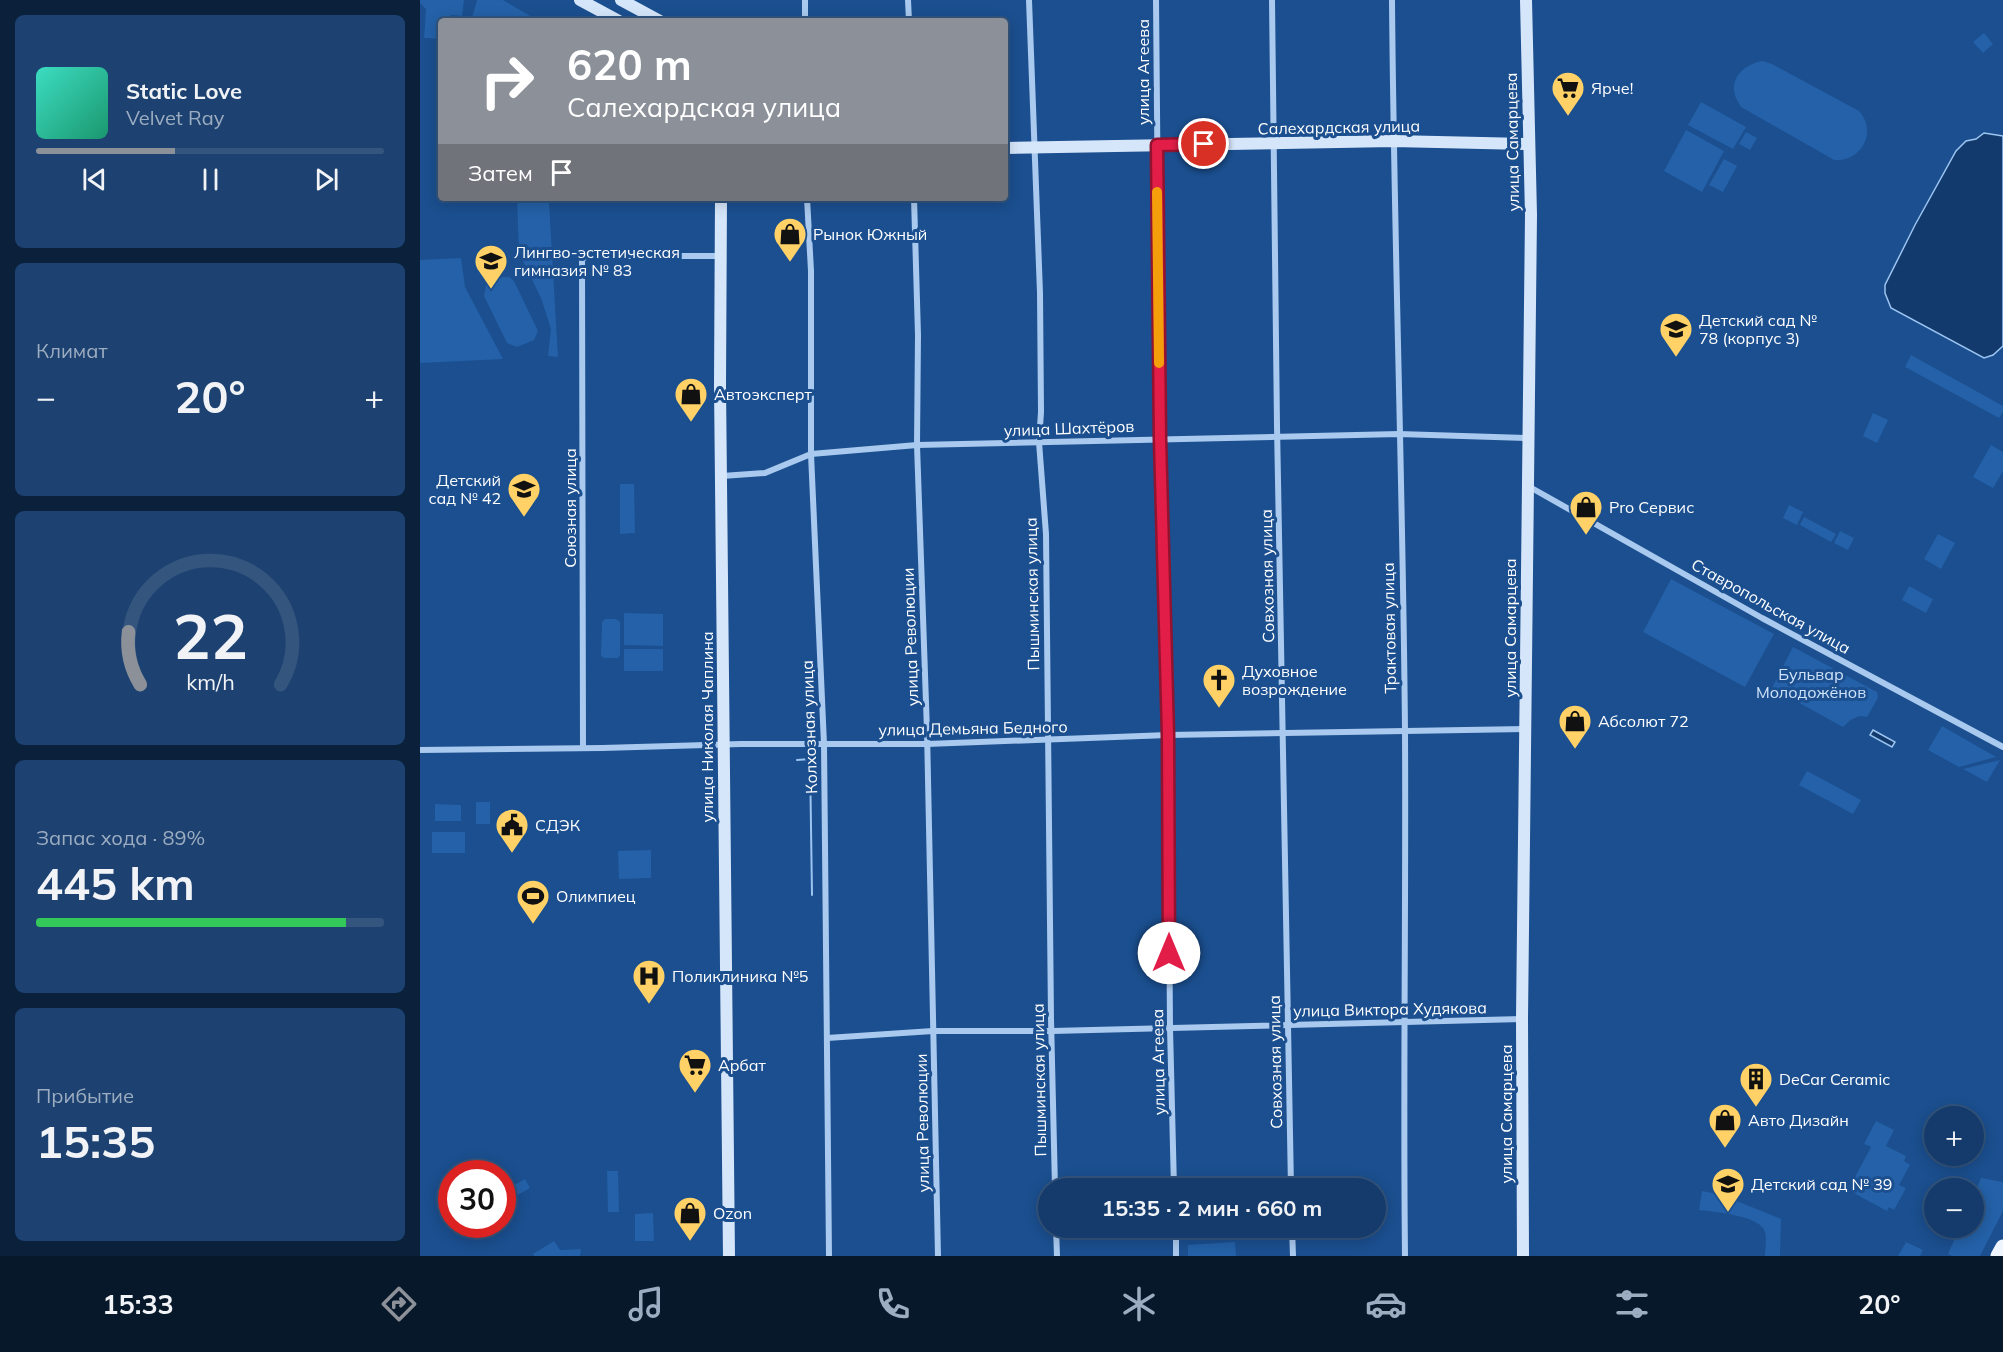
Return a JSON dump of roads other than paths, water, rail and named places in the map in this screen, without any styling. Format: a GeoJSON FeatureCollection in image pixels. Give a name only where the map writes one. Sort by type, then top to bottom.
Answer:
{"type":"FeatureCollection","features":[{"type":"Feature","properties":{"kind":"main road"},"geometry":{"type":"LineString","coordinates":[[1998,1256],[2003,1247]]}},
{"type":"Feature","properties":{"kind":"street"},"geometry":{"type":"LineString","coordinates":[[580,0],[613,18]]}},
{"type":"Feature","properties":{"kind":"street"},"geometry":{"type":"LineString","coordinates":[[621,0],[654,18]]}},
{"type":"Feature","properties":{"kind":"street"},"geometry":{"type":"LineString","coordinates":[[805,0],[805,18]]}},
{"type":"Feature","properties":{"kind":"street"},"geometry":{"type":"LineString","coordinates":[[908,0],[909,18]]}},
{"type":"Feature","properties":{"kind":"street","name":"Пышминская улица"},"geometry":{"type":"LineString","coordinates":[[1029,0],[1041,376],[1039,442],[1046,534],[1047,740],[1055,1178]]}},
{"type":"Feature","properties":{"kind":"street","name":"улица Агеева"},"geometry":{"type":"LineString","coordinates":[[1156,0],[1160,439],[1168,735],[1170,1028],[1174,1178]]}},
{"type":"Feature","properties":{"kind":"street","name":"Совхозная улица"},"geometry":{"type":"LineString","coordinates":[[1272,0],[1277,437],[1291,1178]]}},
{"type":"Feature","properties":{"kind":"street","name":"Трактовая улица"},"geometry":{"type":"LineString","coordinates":[[1392,0],[1405,730],[1403,1023],[1405,1256]]}},
{"type":"Feature","properties":{"kind":"street","name":"улица Самарцева"},"geometry":{"type":"LineString","coordinates":[[1523,1256],[1522,1019],[1531,215],[1526,0]]}},
{"type":"Feature","properties":{"kind":"street","name":"Салехардская улица"},"geometry":{"type":"LineString","coordinates":[[1008,148],[1393,141],[1529,144]]}},
{"type":"Feature","properties":{"kind":"street","name":"улица Николая Чаплина"},"geometry":{"type":"LineString","coordinates":[[721,201],[720,386],[729,1256]]}},
{"type":"Feature","properties":{"kind":"street","name":"Колхозная улица"},"geometry":{"type":"LineString","coordinates":[[807,201],[812,271],[811,454],[824,744],[829,1256]]}},
{"type":"Feature","properties":{"kind":"street","name":"улица Революции"},"geometry":{"type":"LineString","coordinates":[[914,201],[918,357],[917,445],[927,744],[938,1256]]}},
{"type":"Feature","properties":{"kind":"street","name":"Союзная улица"},"geometry":{"type":"LineString","coordinates":[[583,748],[582,260],[586,256],[721,256]]}},
{"type":"Feature","properties":{"kind":"street","name":"улица Шахтёров"},"geometry":{"type":"LineString","coordinates":[[722,476],[765,472],[811,454],[917,445],[1399,434],[1528,438]]}},
{"type":"Feature","properties":{"kind":"street","name":"Ставропольская улица"},"geometry":{"type":"LineString","coordinates":[[1527,485],[1754,613],[2003,747]]}},
{"type":"Feature","properties":{"kind":"street","name":"улица Демьяна Бедного"},"geometry":{"type":"LineString","coordinates":[[420,750],[927,744],[1168,735],[1526,729]]}},
{"type":"Feature","properties":{"kind":"street","name":"улица Виктора Худякова"},"geometry":{"type":"LineString","coordinates":[[827,1038],[933,1031],[1052,1031],[1522,1019]]}},
{"type":"Feature","properties":{"kind":"street"},"geometry":{"type":"LineString","coordinates":[[1056,1238],[1057,1256]]}},
{"type":"Feature","properties":{"kind":"street"},"geometry":{"type":"LineString","coordinates":[[1176,1238],[1176,1256]]}},
{"type":"Feature","properties":{"kind":"street"},"geometry":{"type":"LineString","coordinates":[[1292,1238],[1293,1256]]}},
{"type":"Feature","properties":{"kind":"waterway"},"geometry":{"type":"LineString","coordinates":[[797,760],[810,759],[812,895]]}},
{"type":"Feature","properties":{"kind":"place","name":"Ярче!"},"geometry":{"type":"Point","coordinates":[1568,117]}},
{"type":"Feature","properties":{"kind":"place","name":"Рынок Южный"},"geometry":{"type":"Point","coordinates":[790,263]}},
{"type":"Feature","properties":{"kind":"place","name":"Лингво-эстетическая гимназия № 83"},"geometry":{"type":"Point","coordinates":[491,290]}},
{"type":"Feature","properties":{"kind":"place","name":"Детский сад № 78 (корпус 3)"},"geometry":{"type":"Point","coordinates":[1676,358]}},
{"type":"Feature","properties":{"kind":"place","name":"Автоэксперт"},"geometry":{"type":"Point","coordinates":[691,423]}},
{"type":"Feature","properties":{"kind":"place","name":"Детский сад № 42"},"geometry":{"type":"Point","coordinates":[524,518]}},
{"type":"Feature","properties":{"kind":"place","name":"Pro Сервис"},"geometry":{"type":"Point","coordinates":[1586,536]}},
{"type":"Feature","properties":{"kind":"place","name":"Духовное возрождение"},"geometry":{"type":"Point","coordinates":[1219,709]}},
{"type":"Feature","properties":{"kind":"place","name":"Абсолют 72"},"geometry":{"type":"Point","coordinates":[1575,750]}},
{"type":"Feature","properties":{"kind":"place","name":"СДЭК"},"geometry":{"type":"Point","coordinates":[512,854]}},
{"type":"Feature","properties":{"kind":"place","name":"Олимпиец"},"geometry":{"type":"Point","coordinates":[533,925]}},
{"type":"Feature","properties":{"kind":"place","name":"Поликлиника №5"},"geometry":{"type":"Point","coordinates":[649,1005]}},
{"type":"Feature","properties":{"kind":"place","name":"Арбат"},"geometry":{"type":"Point","coordinates":[695,1094]}},
{"type":"Feature","properties":{"kind":"place","name":"DeCar Ceramic"},"geometry":{"type":"Point","coordinates":[1756,1108]}},
{"type":"Feature","properties":{"kind":"place","name":"Авто Дизайн"},"geometry":{"type":"Point","coordinates":[1725,1149]}},
{"type":"Feature","properties":{"kind":"place","name":"Детский сад № 39"},"geometry":{"type":"Point","coordinates":[1728,1213]}},
{"type":"Feature","properties":{"kind":"place","name":"Ozon"},"geometry":{"type":"Point","coordinates":[690,1242]}},
{"type":"Feature","properties":{"kind":"park label","name":"Бульвар Молодожёнов"},"geometry":{"type":"Point","coordinates":[1811,683]}}]}
